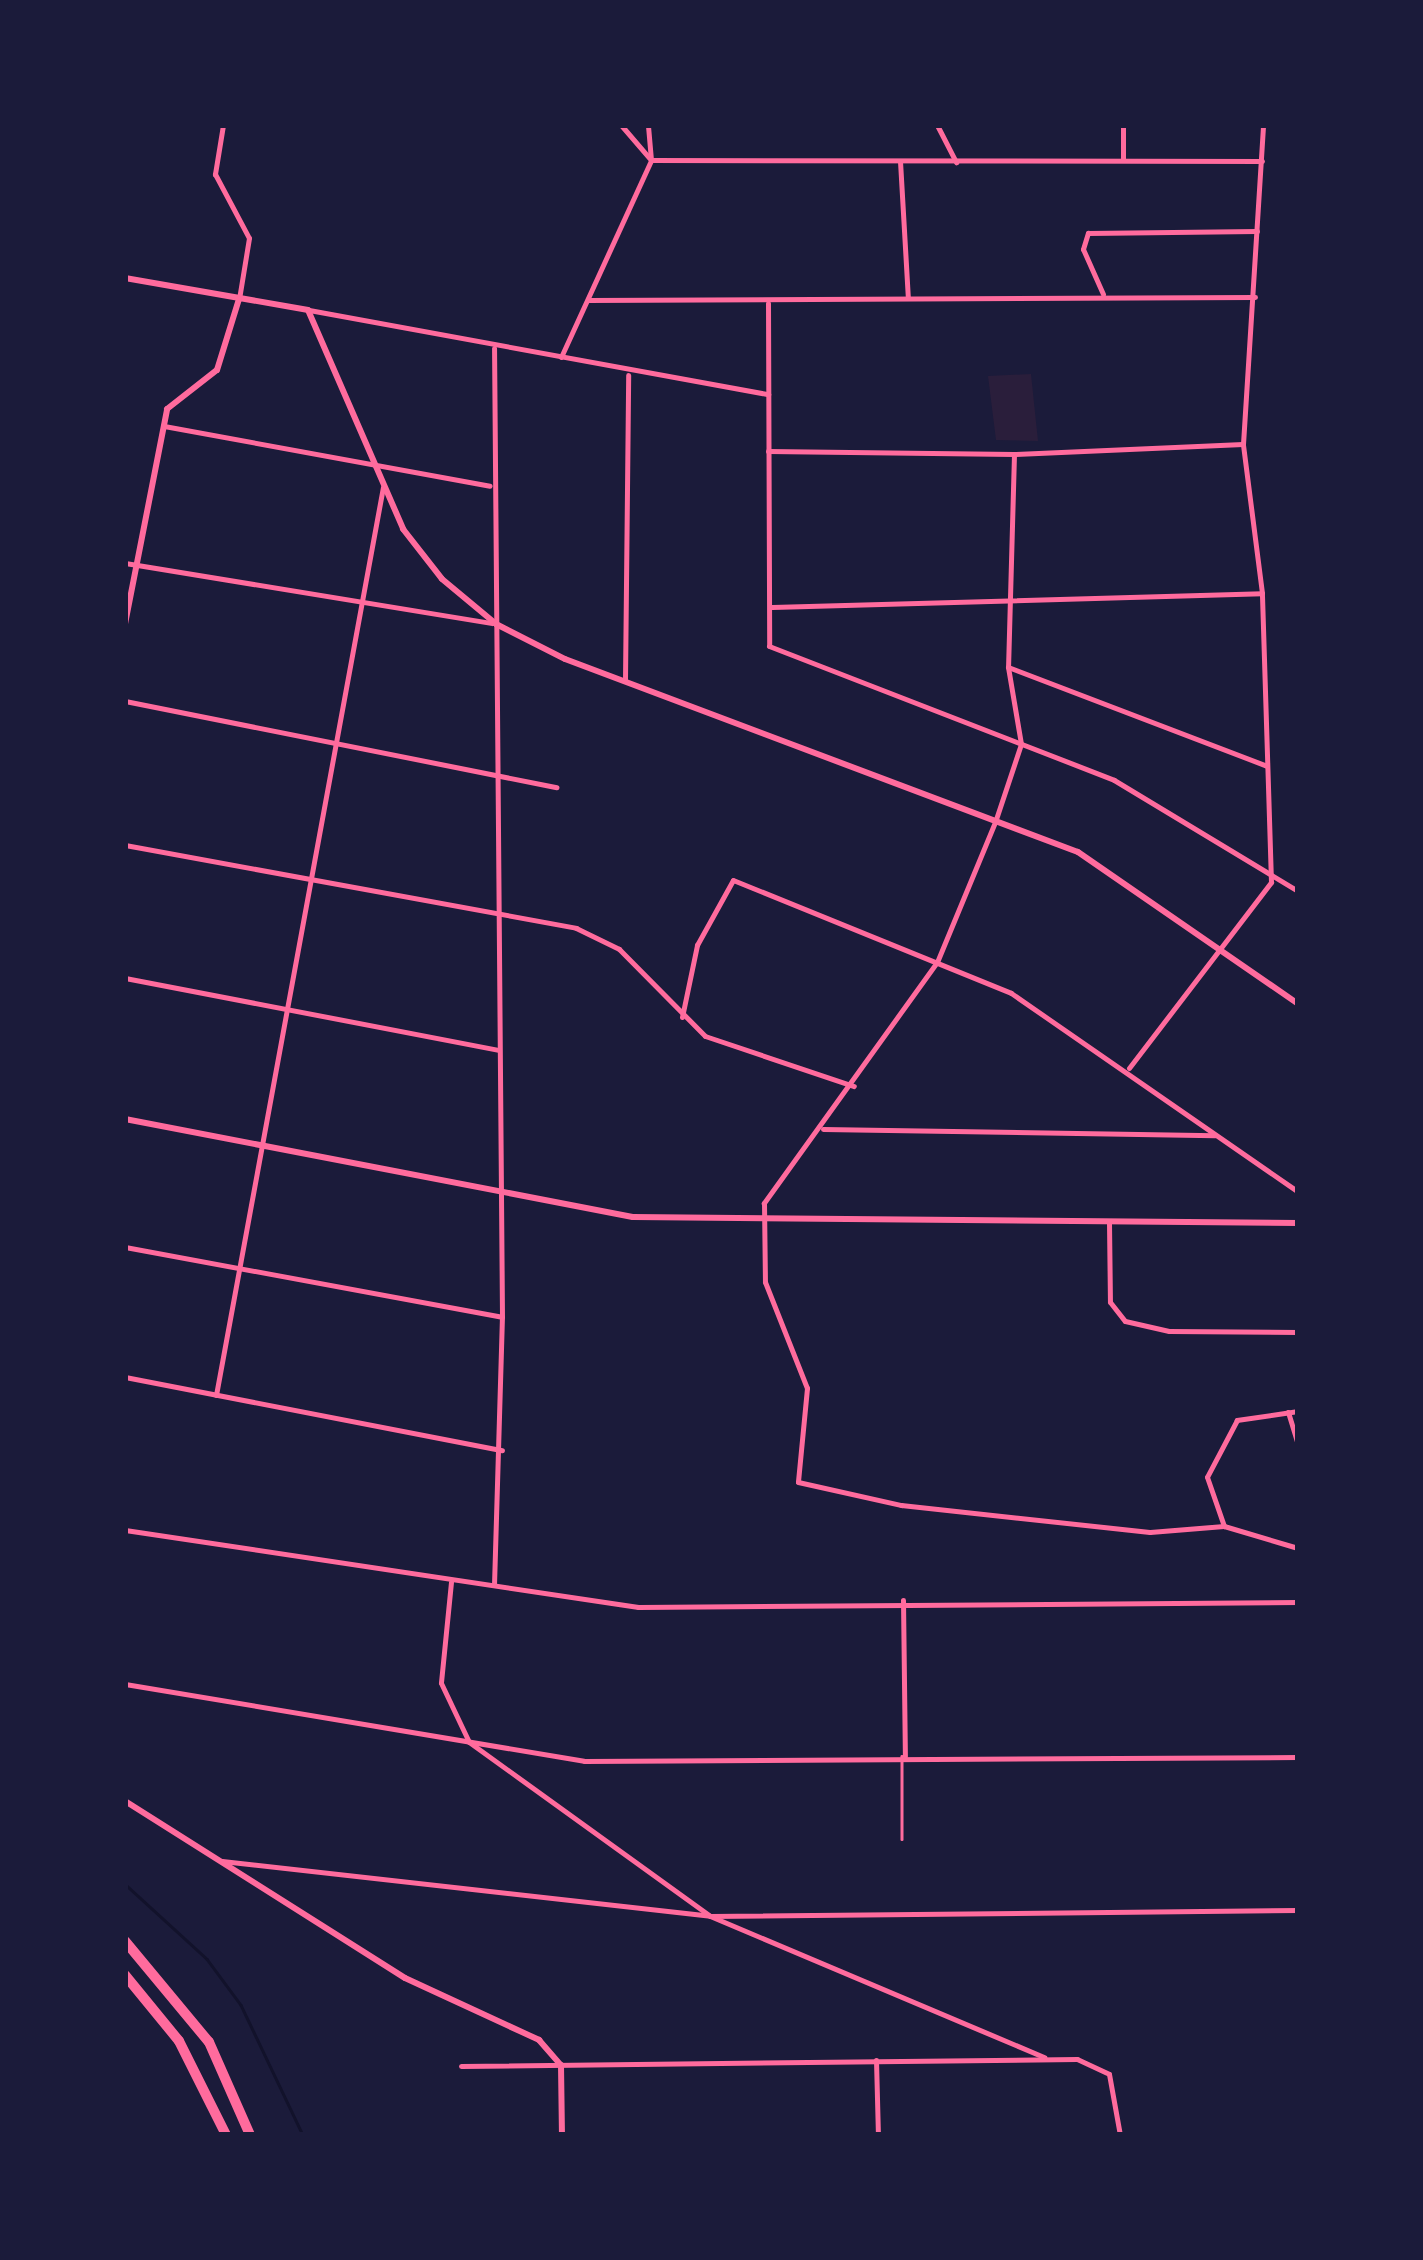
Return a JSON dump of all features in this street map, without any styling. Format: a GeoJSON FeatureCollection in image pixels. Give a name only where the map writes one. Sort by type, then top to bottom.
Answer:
{"type":"FeatureCollection","features":[{"type":"Feature","properties":{"kind":"highway"},"geometry":{"type":"LineString","coordinates":[[125,1942],[209,2042],[250,2135]]}},
{"type":"Feature","properties":{"kind":"highway"},"geometry":{"type":"LineString","coordinates":[[125,1975],[179,2041],[226,2135]]}},
{"type":"Feature","properties":{"kind":"street"},"geometry":{"type":"LineString","coordinates":[[125,624],[171,404],[223,361],[239,300],[249,238],[215,174],[223,125]]}},
{"type":"Feature","properties":{"kind":"street"},"geometry":{"type":"LineString","coordinates":[[621,125],[650,160]]}},
{"type":"Feature","properties":{"kind":"street"},"geometry":{"type":"LineString","coordinates":[[560,359],[650,160],[648,125]]}},
{"type":"Feature","properties":{"kind":"street"},"geometry":{"type":"LineString","coordinates":[[937,125],[957,163]]}},
{"type":"Feature","properties":{"kind":"street"},"geometry":{"type":"LineString","coordinates":[[1123,159],[1124,125]]}},
{"type":"Feature","properties":{"kind":"street"},"geometry":{"type":"LineString","coordinates":[[1129,1068],[1216,945],[1272,882],[1262,594],[1243,444],[1264,125]]}},
{"type":"Feature","properties":{"kind":"street"},"geometry":{"type":"LineString","coordinates":[[650,160],[1262,161]]}},
{"type":"Feature","properties":{"kind":"street"},"geometry":{"type":"LineString","coordinates":[[900,161],[908,298]]}},
{"type":"Feature","properties":{"kind":"street"},"geometry":{"type":"LineString","coordinates":[[1103,294],[1083,249],[1088,233],[1257,231]]}},
{"type":"Feature","properties":{"kind":"street"},"geometry":{"type":"LineString","coordinates":[[125,278],[308,310],[628,375],[768,394]]}},
{"type":"Feature","properties":{"kind":"street"},"geometry":{"type":"LineString","coordinates":[[588,300],[768,303],[1103,294],[1255,296]]}},
{"type":"Feature","properties":{"kind":"street"},"geometry":{"type":"LineString","coordinates":[[768,303],[772,608],[768,646],[1114,780],[1272,882],[1298,891]]}},
{"type":"Feature","properties":{"kind":"street"},"geometry":{"type":"LineString","coordinates":[[308,310],[373,468],[422,556],[496,624]]}},
{"type":"Feature","properties":{"kind":"street"},"geometry":{"type":"LineString","coordinates":[[494,348],[491,486],[496,624],[497,1188],[502,1318],[502,1450],[494,1586]]}},
{"type":"Feature","properties":{"kind":"street"},"geometry":{"type":"LineString","coordinates":[[625,680],[628,375]]}},
{"type":"Feature","properties":{"kind":"street"},"geometry":{"type":"LineString","coordinates":[[164,426],[373,468],[491,486]]}},
{"type":"Feature","properties":{"kind":"street"},"geometry":{"type":"LineString","coordinates":[[768,451],[1014,454],[1243,444]]}},
{"type":"Feature","properties":{"kind":"street"},"geometry":{"type":"LineString","coordinates":[[1014,454],[1013,602],[1008,667],[1021,744],[996,822],[937,962],[823,1130],[764,1203],[765,1282],[807,1388],[798,1482],[901,1504],[1150,1532],[1224,1526],[1298,1548]]}},
{"type":"Feature","properties":{"kind":"street"},"geometry":{"type":"LineString","coordinates":[[216,1395],[267,1144],[382,487]]}},
{"type":"Feature","properties":{"kind":"street"},"geometry":{"type":"LineString","coordinates":[[125,562],[496,624],[625,680],[1078,852],[1298,1004]]}},
{"type":"Feature","properties":{"kind":"street"},"geometry":{"type":"LineString","coordinates":[[772,608],[1262,594]]}},
{"type":"Feature","properties":{"kind":"street"},"geometry":{"type":"LineString","coordinates":[[1008,667],[1267,766]]}},
{"type":"Feature","properties":{"kind":"street"},"geometry":{"type":"LineString","coordinates":[[125,701],[557,788]]}},
{"type":"Feature","properties":{"kind":"street"},"geometry":{"type":"LineString","coordinates":[[125,845],[576,928],[619,949],[682,1017],[706,1036],[854,1086]]}},
{"type":"Feature","properties":{"kind":"street"},"geometry":{"type":"LineString","coordinates":[[682,1017],[698,946],[733,880],[1011,993],[1129,1068],[1298,1192]]}},
{"type":"Feature","properties":{"kind":"street"},"geometry":{"type":"LineString","coordinates":[[125,978],[498,1050]]}},
{"type":"Feature","properties":{"kind":"street"},"geometry":{"type":"LineString","coordinates":[[125,1120],[267,1144],[633,1217],[764,1224],[1298,1223]]}},
{"type":"Feature","properties":{"kind":"street"},"geometry":{"type":"LineString","coordinates":[[823,1130],[1217,1136]]}},
{"type":"Feature","properties":{"kind":"street"},"geometry":{"type":"LineString","coordinates":[[1110,1223],[1110,1302],[1125,1321],[1169,1331],[1298,1332]]}},
{"type":"Feature","properties":{"kind":"street"},"geometry":{"type":"LineString","coordinates":[[125,1247],[502,1318]]}},
{"type":"Feature","properties":{"kind":"street"},"geometry":{"type":"LineString","coordinates":[[125,1378],[502,1450]]}},
{"type":"Feature","properties":{"kind":"street"},"geometry":{"type":"LineString","coordinates":[[1224,1526],[1208,1486],[1218,1445],[1237,1420],[1298,1410]]}},
{"type":"Feature","properties":{"kind":"street"},"geometry":{"type":"LineString","coordinates":[[1288,1412],[1298,1445]]}},
{"type":"Feature","properties":{"kind":"street"},"geometry":{"type":"LineString","coordinates":[[125,1530],[451,1582],[638,1607],[903,1600],[1298,1602]]}},
{"type":"Feature","properties":{"kind":"street"},"geometry":{"type":"LineString","coordinates":[[451,1582],[441,1683],[468,1742],[710,1916],[1044,2057],[1109,2074],[1120,2135]]}},
{"type":"Feature","properties":{"kind":"street"},"geometry":{"type":"LineString","coordinates":[[903,1600],[903,1756]]}},
{"type":"Feature","properties":{"kind":"street"},"geometry":{"type":"LineString","coordinates":[[125,1684],[584,1761],[903,1756],[1298,1758]]}},
{"type":"Feature","properties":{"kind":"street"},"geometry":{"type":"LineString","coordinates":[[125,1801],[405,1978],[538,2040],[561,2065],[562,2135]]}},
{"type":"Feature","properties":{"kind":"street"},"geometry":{"type":"LineString","coordinates":[[214,1860],[710,1916],[1298,1910]]}},
{"type":"Feature","properties":{"kind":"street"},"geometry":{"type":"LineString","coordinates":[[461,2066],[1044,2057]]}},
{"type":"Feature","properties":{"kind":"street"},"geometry":{"type":"LineString","coordinates":[[876,2060],[878,2135]]}},
{"type":"Feature","properties":{"kind":"lane"},"geometry":{"type":"LineString","coordinates":[[902,1839],[903,1756]]}},
{"type":"Feature","properties":{"kind":"shaded area"},"geometry":{"type":"Polygon","coordinates":[[[1031,374],[1038,441],[996,440],[988,376],[1031,374]]]}},
{"type":"Feature","properties":{"kind":"waterway"},"geometry":{"type":"LineString","coordinates":[[125,1884],[207,1959],[241,2005],[303,2135]]}}]}
